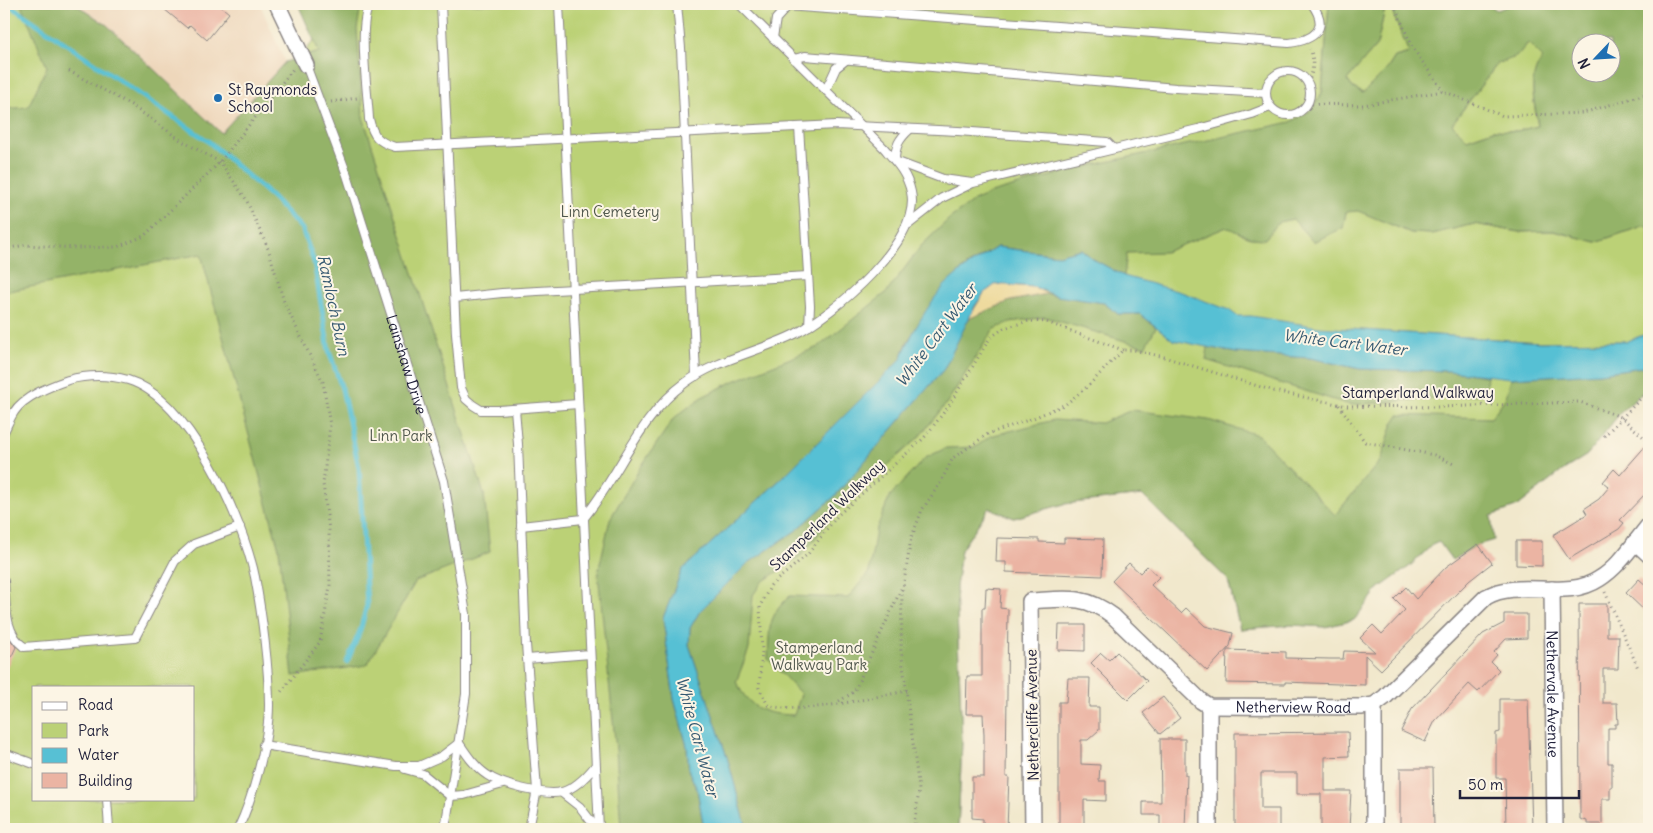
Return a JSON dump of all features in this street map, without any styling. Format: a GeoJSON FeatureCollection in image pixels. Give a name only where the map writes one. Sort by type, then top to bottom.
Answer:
{"type":"FeatureCollection","features":[{"type":"Feature","properties":{"kind":"street","name":"Lainshaw Drive"},"geometry":{"type":"LineString","coordinates":[[277,4],[304,61]]}},
{"type":"Feature","properties":{"kind":"street"},"geometry":{"type":"LineString","coordinates":[[1374,829],[1374,704],[1385,697],[1486,597],[1495,592],[1508,590],[1577,587],[1599,580],[1649,525]]}},
{"type":"Feature","properties":{"kind":"street"},"geometry":{"type":"LineString","coordinates":[[1635,542],[1649,555]]}},
{"type":"Feature","properties":{"kind":"street","name":"Nethervale Avenue"},"geometry":{"type":"LineString","coordinates":[[1552,589],[1555,829]]}},
{"type":"Feature","properties":{"kind":"street","name":"Nethercliffe Avenue"},"geometry":{"type":"LineString","coordinates":[[1033,829],[1030,601],[1084,600],[1098,604],[1113,616],[1201,701],[1210,706]]}},
{"type":"Feature","properties":{"kind":"street","name":"Netherview Road"},"geometry":{"type":"LineString","coordinates":[[1210,706],[1361,707],[1374,704]]}},
{"type":"Feature","properties":{"kind":"street"},"geometry":{"type":"LineString","coordinates":[[1208,829],[1210,706]]}},
{"type":"Feature","properties":{"kind":"lane"},"geometry":{"type":"LineString","coordinates":[[370,4],[366,9],[363,30],[369,119],[373,133],[382,143],[395,147],[861,125],[1106,142],[1114,149]]}},
{"type":"Feature","properties":{"kind":"lane"},"geometry":{"type":"LineString","coordinates":[[441,4],[458,370],[466,399],[481,410],[578,404]]}},
{"type":"Feature","properties":{"kind":"lane"},"geometry":{"type":"LineString","coordinates":[[559,4],[567,140],[598,829]]}},
{"type":"Feature","properties":{"kind":"lane"},"geometry":{"type":"LineString","coordinates":[[677,4],[681,48],[683,133],[696,376]]}},
{"type":"Feature","properties":{"kind":"lane"},"geometry":{"type":"LineString","coordinates":[[759,4],[1290,43],[1307,41],[1317,32],[1320,21],[1312,4]]}},
{"type":"Feature","properties":{"kind":"lane"},"geometry":{"type":"LineString","coordinates":[[521,526],[583,519],[594,506],[640,432],[663,404],[683,384],[696,376],[794,334],[824,317],[852,294],[880,264],[905,227],[911,214],[912,194],[905,172],[743,5]]}},
{"type":"Feature","properties":{"kind":"lane"},"geometry":{"type":"LineString","coordinates":[[773,38],[776,19],[788,7]]}},
{"type":"Feature","properties":{"kind":"lane"},"geometry":{"type":"LineString","coordinates":[[794,59],[805,56],[1156,86],[1266,93]]}},
{"type":"Feature","properties":{"kind":"lane"},"geometry":{"type":"LineString","coordinates":[[826,90],[836,68],[846,60]]}},
{"type":"Feature","properties":{"kind":"lane","name":"Lainshaw Drive"},"geometry":{"type":"LineString","coordinates":[[304,61],[347,175],[444,481],[466,614],[466,694],[445,829]]}},
{"type":"Feature","properties":{"kind":"lane"},"geometry":{"type":"LineString","coordinates":[[1283,71],[1297,73],[1308,83],[1310,98],[1308,104],[1297,114],[1289,116],[1282,115],[1270,107],[1266,93],[1270,79],[1283,71]]}},
{"type":"Feature","properties":{"kind":"lane"},"geometry":{"type":"LineString","coordinates":[[905,227],[942,198],[973,183],[1207,127],[1270,107]]}},
{"type":"Feature","properties":{"kind":"lane"},"geometry":{"type":"LineString","coordinates":[[799,127],[808,276],[809,326]]}},
{"type":"Feature","properties":{"kind":"lane"},"geometry":{"type":"LineString","coordinates":[[895,160],[895,147],[910,129]]}},
{"type":"Feature","properties":{"kind":"lane"},"geometry":{"type":"LineString","coordinates":[[895,160],[943,179],[973,183]]}},
{"type":"Feature","properties":{"kind":"lane"},"geometry":{"type":"LineString","coordinates":[[455,298],[808,276]]}},
{"type":"Feature","properties":{"kind":"lane"},"geometry":{"type":"LineString","coordinates":[[4,432],[14,410],[45,387],[86,375],[129,380],[154,395],[184,423],[219,479],[240,527],[255,577],[269,706],[264,745],[247,810],[238,829]]}},
{"type":"Feature","properties":{"kind":"lane"},"geometry":{"type":"LineString","coordinates":[[515,409],[527,659],[536,790],[529,829]]}},
{"type":"Feature","properties":{"kind":"lane"},"geometry":{"type":"LineString","coordinates":[[4,581],[9,630],[14,640],[24,648],[135,638],[175,561],[194,544],[240,527]]}},
{"type":"Feature","properties":{"kind":"lane"},"geometry":{"type":"LineString","coordinates":[[527,659],[590,654]]}},
{"type":"Feature","properties":{"kind":"lane"},"geometry":{"type":"LineString","coordinates":[[396,766],[419,766],[442,756],[459,744],[470,760],[486,775],[503,784],[536,790],[562,792],[585,779],[595,766]]}},
{"type":"Feature","properties":{"kind":"lane"},"geometry":{"type":"LineString","coordinates":[[264,745],[396,766],[423,774],[450,796],[464,795],[503,784]]}},
{"type":"Feature","properties":{"kind":"lane"},"geometry":{"type":"LineString","coordinates":[[4,753],[32,763]]}},
{"type":"Feature","properties":{"kind":"lane"},"geometry":{"type":"LineString","coordinates":[[562,792],[580,807],[598,829]]}},
{"type":"Feature","properties":{"kind":"lane"},"geometry":{"type":"LineString","coordinates":[[107,800],[109,829]]}},
{"type":"Feature","properties":{"kind":"path"},"geometry":{"type":"LineString","coordinates":[[1394,4],[1412,47],[1444,91],[1503,116],[1583,113],[1649,93]]}},
{"type":"Feature","properties":{"kind":"path"},"geometry":{"type":"LineString","coordinates":[[1307,41],[1314,57],[1313,72],[1308,83]]}},
{"type":"Feature","properties":{"kind":"path"},"geometry":{"type":"LineString","coordinates":[[4,249],[25,244],[76,248],[117,247],[144,236],[220,162],[304,61]]}},
{"type":"Feature","properties":{"kind":"path"},"geometry":{"type":"LineString","coordinates":[[68,70],[132,105],[182,141],[220,162],[246,199],[269,251],[284,302],[322,382],[330,425],[323,484],[329,530],[330,586],[320,642],[269,706]]}},
{"type":"Feature","properties":{"kind":"path"},"geometry":{"type":"LineString","coordinates":[[1308,104],[1363,105],[1444,91]]}},
{"type":"Feature","properties":{"kind":"path"},"geometry":{"type":"LineString","coordinates":[[320,104],[368,96]]}},
{"type":"Feature","properties":{"kind":"path","name":"Stamperland Walkway"},"geometry":{"type":"LineString","coordinates":[[906,691],[794,709],[776,708],[764,702],[759,688],[762,652],[760,606],[771,585],[808,554],[838,515],[924,438],[948,407],[990,338],[1004,328],[1029,321],[1046,322],[1123,350],[1134,350],[1164,357],[1274,392],[1339,405],[1440,407],[1580,402],[1621,418],[1649,442]]}},
{"type":"Feature","properties":{"kind":"path"},"geometry":{"type":"LineString","coordinates":[[914,829],[919,790],[901,650],[904,583],[911,539],[922,510],[940,483],[953,458],[988,434],[1066,404],[1088,386],[1123,350]]}},
{"type":"Feature","properties":{"kind":"path"},"geometry":{"type":"LineString","coordinates":[[1604,436],[1649,390]]}},
{"type":"Feature","properties":{"kind":"path"},"geometry":{"type":"LineString","coordinates":[[1339,405],[1365,442],[1434,455],[1456,466]]}},
{"type":"Feature","properties":{"kind":"path"},"geometry":{"type":"LineString","coordinates":[[1599,580],[1638,668]]}},
{"type":"Feature","properties":{"kind":"path"},"geometry":{"type":"LineString","coordinates":[[836,703],[854,692],[904,583]]}},
{"type":"Feature","properties":{"kind":"shaded area","name":"St Raymonds School"},"geometry":{"type":"Polygon","coordinates":[[[75,4],[260,4],[285,62],[221,134],[107,25],[75,4]]]}},
{"type":"Feature","properties":{"kind":"green space","name":"Linn Park"},"geometry":{"type":"Polygon","coordinates":[[[4,4],[21,4],[27,17],[228,158],[340,4],[1329,4],[1322,93],[1312,110],[1343,227],[1346,212],[1358,210],[1411,233],[1432,234],[1474,224],[1519,232],[1554,231],[1596,242],[1643,226],[1649,227],[1649,333],[1628,341],[1540,342],[1343,329],[1649,350],[1649,387],[1620,413],[1587,455],[1562,471],[1518,506],[1491,516],[1432,545],[1410,566],[1378,589],[1354,620],[1325,627],[1292,625],[1240,629],[1228,580],[1142,495],[1064,504],[1014,518],[989,508],[961,550],[956,587],[962,742],[958,829],[4,829],[4,4]]]}},
{"type":"Feature","properties":{"kind":"green space"},"geometry":{"type":"Polygon","coordinates":[[[21,4],[75,4],[107,25],[221,133],[285,62],[319,52],[298,4],[361,4],[357,29],[363,117],[484,494],[490,552],[416,581],[367,665],[293,676],[279,549],[201,254],[4,292],[4,109],[28,107],[47,67],[21,4]]]}},
{"type":"Feature","properties":{"kind":"green space"},"geometry":{"type":"Polygon","coordinates":[[[1329,4],[1386,4],[1377,45],[1347,80],[1353,88],[1363,93],[1388,68],[1395,57],[1409,53],[1389,4],[1487,4],[1497,10],[1514,4],[1649,4],[1649,227],[1643,226],[1596,242],[1554,231],[1519,232],[1474,224],[1432,234],[1411,233],[1358,211],[1346,212],[1343,228],[1313,242],[1293,219],[1279,222],[1265,239],[1250,238],[1227,227],[1165,252],[1127,253],[1124,276],[1093,259],[1081,249],[1058,255],[997,247],[965,267],[944,287],[907,342],[901,359],[782,478],[682,570],[663,618],[674,699],[687,746],[689,772],[697,789],[704,829],[621,829],[616,750],[598,573],[610,519],[638,471],[674,418],[702,397],[734,381],[818,347],[887,292],[921,246],[949,219],[975,200],[991,193],[1079,168],[1291,122],[1311,110],[1322,93],[1329,4]],[[1528,43],[1516,57],[1498,63],[1452,124],[1467,139],[1493,130],[1517,131],[1538,126],[1533,83],[1538,66],[1543,58],[1528,43]]]}},
{"type":"Feature","properties":{"kind":"green space"},"geometry":{"type":"Polygon","coordinates":[[[1386,4],[1389,4],[1409,53],[1395,57],[1388,68],[1363,93],[1353,88],[1347,80],[1377,45],[1386,4]]]}},
{"type":"Feature","properties":{"kind":"green space"},"geometry":{"type":"Polygon","coordinates":[[[1528,43],[1543,58],[1538,66],[1533,82],[1538,126],[1517,131],[1493,130],[1467,139],[1452,124],[1498,63],[1516,57],[1528,43]]]}},
{"type":"Feature","properties":{"kind":"green space","name":"Stamperland Walkway Park"},"geometry":{"type":"Polygon","coordinates":[[[1047,294],[1104,303],[1118,314],[1140,314],[1156,327],[1145,347],[1045,317],[1010,322],[993,330],[946,404],[918,438],[838,510],[802,555],[762,582],[753,595],[749,649],[736,682],[747,699],[759,709],[766,712],[794,715],[801,694],[768,659],[771,624],[782,604],[790,596],[848,598],[869,572],[876,530],[890,496],[925,458],[946,448],[976,447],[990,436],[1054,420],[1101,423],[1132,410],[1208,420],[1258,435],[1335,515],[1381,460],[1393,423],[1399,415],[1491,418],[1506,397],[1511,378],[1600,373],[1649,366],[1649,387],[1620,413],[1587,455],[1562,471],[1518,506],[1491,516],[1494,540],[1477,545],[1452,560],[1439,542],[1432,545],[1410,566],[1378,589],[1354,620],[1325,627],[1292,625],[1240,629],[1228,580],[1142,495],[1064,504],[1014,518],[989,508],[961,550],[956,587],[962,742],[958,829],[747,829],[727,757],[689,645],[690,628],[700,611],[747,564],[798,529],[834,497],[944,369],[968,319],[1010,301],[1047,294]]]}},
{"type":"Feature","properties":{"kind":"green space"},"geometry":{"type":"Polygon","coordinates":[[[1208,347],[1236,353],[1310,358],[1360,369],[1449,371],[1487,376],[1485,394],[1350,405],[1206,360],[1208,347]]]}},
{"type":"Feature","properties":{"kind":"sand"},"geometry":{"type":"Polygon","coordinates":[[[996,284],[1034,287],[1047,294],[1010,301],[968,319],[984,293],[996,284]]]}},
{"type":"Feature","properties":{"kind":"water","name":"White Cart Water"},"geometry":{"type":"Polygon","coordinates":[[[997,247],[1058,255],[1081,249],[1093,259],[1124,276],[1184,293],[1229,310],[1237,316],[1251,316],[1319,327],[1540,342],[1627,341],[1649,333],[1649,366],[1600,373],[1511,378],[1449,371],[1360,369],[1310,358],[1236,353],[1173,340],[1140,314],[1118,314],[1104,303],[1057,296],[1034,287],[996,284],[984,293],[975,306],[944,369],[834,497],[798,529],[747,564],[700,611],[690,628],[689,645],[727,757],[747,829],[704,829],[697,789],[689,772],[687,746],[674,699],[663,618],[682,570],[782,478],[901,359],[920,321],[944,286],[963,270],[997,247]]]}},
{"type":"Feature","properties":{"kind":"building"},"geometry":{"type":"Polygon","coordinates":[[[158,4],[218,4],[229,13],[207,40],[190,25],[187,28],[158,4]]]}},
{"type":"Feature","properties":{"kind":"building"},"geometry":{"type":"Polygon","coordinates":[[[1649,442],[1649,490],[1620,520],[1624,523],[1619,529],[1569,559],[1553,535],[1587,514],[1584,509],[1599,499],[1609,487],[1603,482],[1614,469],[1620,475],[1649,442]]]}},
{"type":"Feature","properties":{"kind":"building"},"geometry":{"type":"Polygon","coordinates":[[[997,538],[1039,539],[1039,542],[1064,543],[1064,538],[1103,539],[1102,576],[1006,572],[1006,562],[996,562],[997,538]]]}},
{"type":"Feature","properties":{"kind":"building"},"geometry":{"type":"Polygon","coordinates":[[[1516,541],[1542,541],[1542,566],[1516,565],[1516,541]]]}},
{"type":"Feature","properties":{"kind":"building"},"geometry":{"type":"Polygon","coordinates":[[[1478,544],[1492,563],[1469,581],[1381,670],[1365,655],[1365,685],[1285,682],[1285,684],[1226,683],[1227,650],[1286,652],[1286,658],[1330,659],[1343,659],[1344,651],[1375,652],[1360,638],[1373,625],[1382,634],[1405,610],[1394,599],[1406,587],[1416,599],[1446,567],[1478,544]]]}},
{"type":"Feature","properties":{"kind":"building"},"geometry":{"type":"Polygon","coordinates":[[[1129,563],[1140,573],[1147,566],[1159,577],[1151,585],[1181,613],[1186,608],[1205,626],[1233,633],[1230,646],[1207,671],[1112,581],[1129,563]]]}},
{"type":"Feature","properties":{"kind":"building"},"geometry":{"type":"Polygon","coordinates":[[[1639,579],[1649,588],[1649,615],[1626,593],[1639,579]]]}},
{"type":"Feature","properties":{"kind":"building"},"geometry":{"type":"Polygon","coordinates":[[[986,588],[1001,589],[1000,608],[1008,609],[1006,777],[1009,777],[1007,829],[983,829],[983,819],[972,818],[972,777],[984,777],[984,735],[983,714],[966,714],[967,676],[982,676],[982,608],[985,608],[986,588]]]}},
{"type":"Feature","properties":{"kind":"building"},"geometry":{"type":"Polygon","coordinates":[[[1579,604],[1607,604],[1607,636],[1619,636],[1618,669],[1603,669],[1603,703],[1617,703],[1618,724],[1615,724],[1615,728],[1608,728],[1608,763],[1612,763],[1612,787],[1610,787],[1610,799],[1602,799],[1602,824],[1587,824],[1587,821],[1580,819],[1579,604]]]}},
{"type":"Feature","properties":{"kind":"building"},"geometry":{"type":"Polygon","coordinates":[[[1504,614],[1527,614],[1527,638],[1506,639],[1494,652],[1497,655],[1491,662],[1499,670],[1478,692],[1469,684],[1435,721],[1425,742],[1401,731],[1412,709],[1483,634],[1504,623],[1504,614]]]}},
{"type":"Feature","properties":{"kind":"building"},"geometry":{"type":"Polygon","coordinates":[[[1059,625],[1085,625],[1085,651],[1058,650],[1059,625]]]}},
{"type":"Feature","properties":{"kind":"building"},"geometry":{"type":"Polygon","coordinates":[[[7,635],[16,647],[4,673],[4,636],[7,635]]]}},
{"type":"Feature","properties":{"kind":"building"},"geometry":{"type":"Polygon","coordinates":[[[1117,652],[1147,681],[1128,700],[1091,663],[1101,653],[1109,660],[1117,652]]]}},
{"type":"Feature","properties":{"kind":"building"},"geometry":{"type":"Polygon","coordinates":[[[1068,678],[1090,678],[1089,707],[1099,707],[1099,730],[1088,740],[1081,740],[1081,764],[1100,765],[1099,781],[1106,781],[1106,801],[1084,800],[1084,829],[1059,829],[1059,702],[1066,702],[1068,678]]]}},
{"type":"Feature","properties":{"kind":"building"},"geometry":{"type":"Polygon","coordinates":[[[1163,697],[1180,718],[1160,734],[1143,713],[1163,697]]]}},
{"type":"Feature","properties":{"kind":"building"},"geometry":{"type":"Polygon","coordinates":[[[1500,699],[1528,699],[1532,829],[1506,829],[1505,778],[1496,778],[1496,733],[1500,732],[1500,699]]]}},
{"type":"Feature","properties":{"kind":"building"},"geometry":{"type":"Polygon","coordinates":[[[1348,732],[1349,756],[1325,757],[1325,791],[1351,791],[1349,829],[1321,828],[1321,794],[1297,794],[1297,773],[1261,773],[1261,809],[1279,809],[1279,827],[1235,829],[1235,733],[1348,732]]]}},
{"type":"Feature","properties":{"kind":"building"},"geometry":{"type":"Polygon","coordinates":[[[1160,739],[1185,739],[1185,775],[1187,775],[1185,829],[1160,829],[1160,815],[1143,815],[1143,802],[1161,802],[1160,739]]]}},
{"type":"Feature","properties":{"kind":"building"},"geometry":{"type":"Polygon","coordinates":[[[1400,768],[1433,768],[1434,829],[1400,829],[1400,768]]]}},
{"type":"Feature","properties":{"kind":"waterway","name":"Ramloch Burn"},"geometry":{"type":"LineString","coordinates":[[8,4],[208,141],[272,197],[302,229],[314,262],[329,351],[342,389],[359,468],[367,605],[360,631],[347,662]]}},
{"type":"Feature","properties":{"kind":"place","name":"St Raymonds School"},"geometry":{"type":"Point","coordinates":[218,98]}},
{"type":"Feature","properties":{"kind":"park label","name":"Linn Cemetery"},"geometry":{"type":"Point","coordinates":[610,211]}}]}
